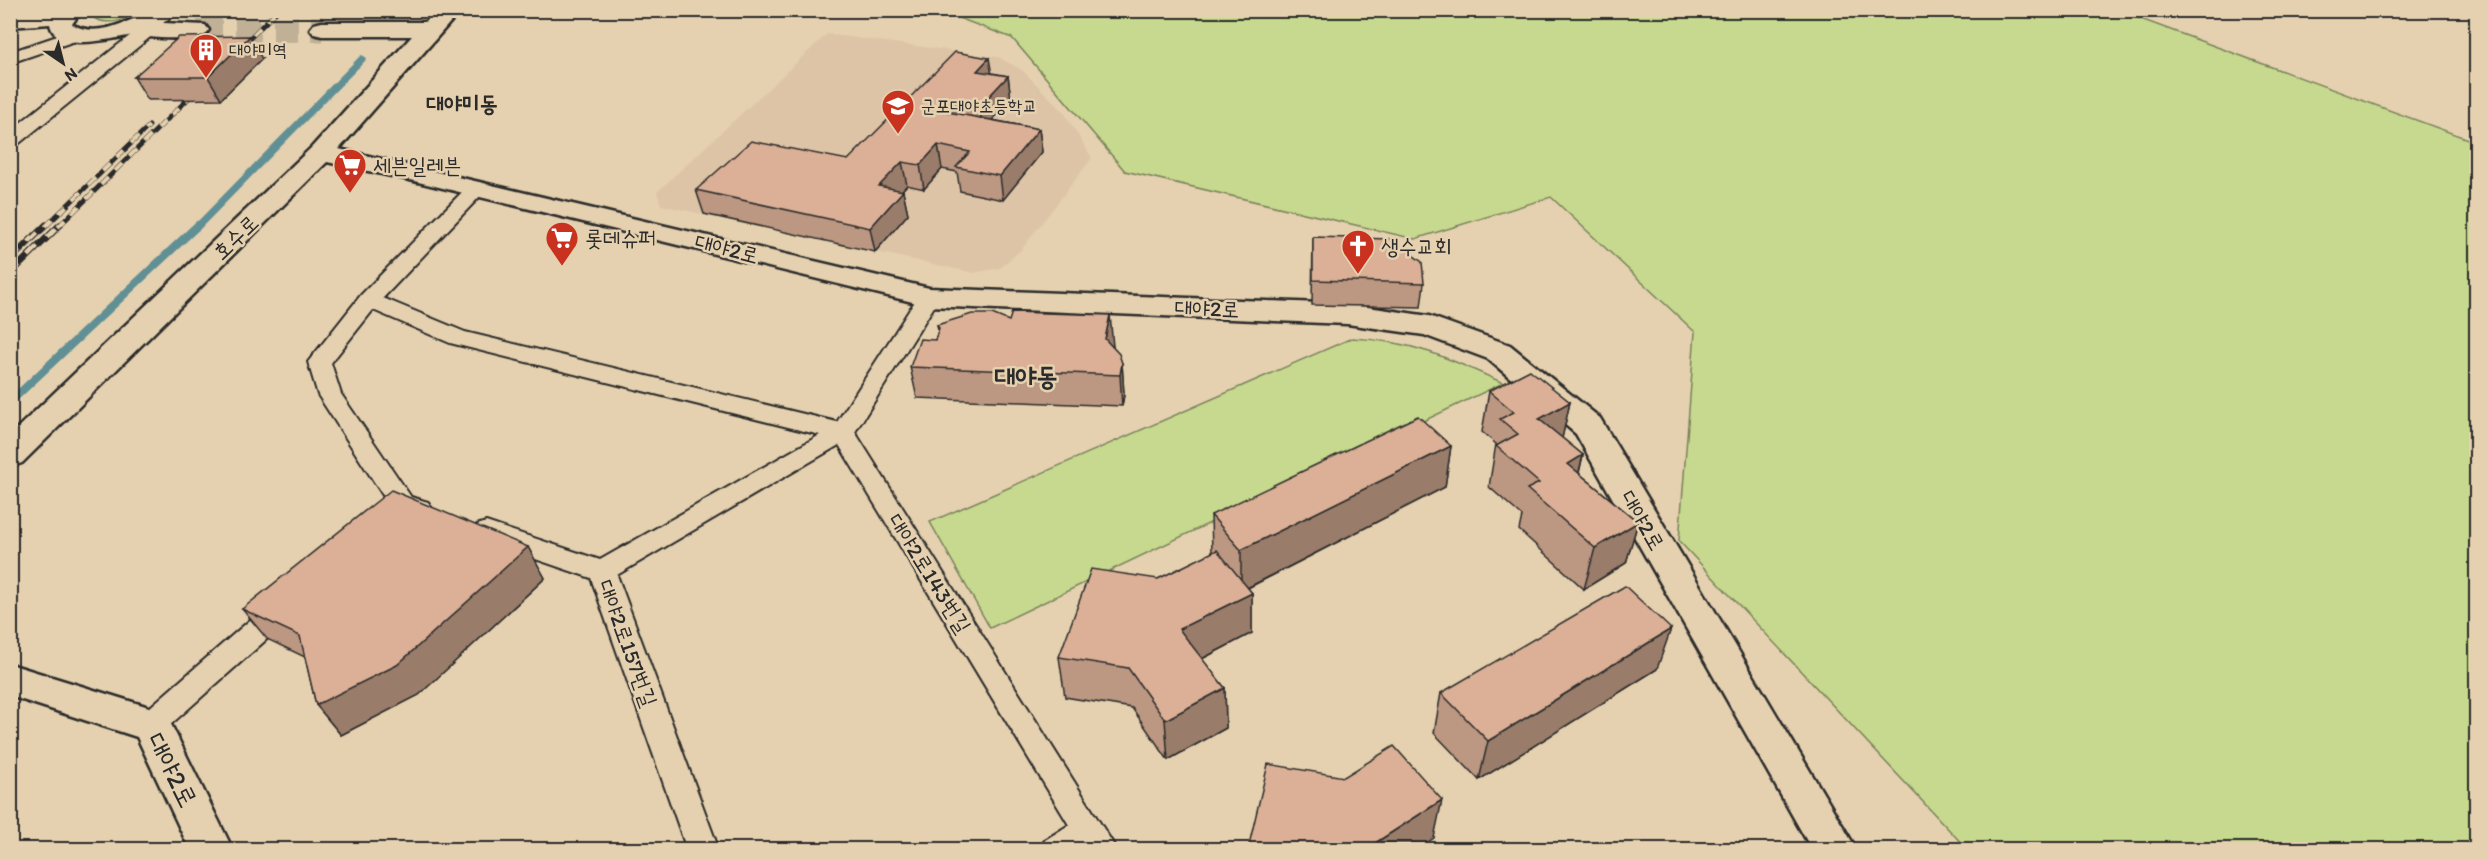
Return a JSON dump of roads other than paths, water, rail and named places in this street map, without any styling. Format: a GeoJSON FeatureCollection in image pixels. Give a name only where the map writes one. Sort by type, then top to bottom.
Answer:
{"type":"FeatureCollection","features":[{"type":"Feature","properties":{"kind":"street"},"geometry":{"type":"LineString","coordinates":[[14,136],[168,10]]}},
{"type":"Feature","properties":{"kind":"street"},"geometry":{"type":"LineString","coordinates":[[10,20],[70,20],[107,34],[145,28],[197,30]]}},
{"type":"Feature","properties":{"kind":"street"},"geometry":{"type":"LineString","coordinates":[[10,58],[70,20]]}},
{"type":"Feature","properties":{"kind":"street"},"geometry":{"type":"LineString","coordinates":[[322,29],[441,20]]}},
{"type":"Feature","properties":{"kind":"street","name":"호수로"},"geometry":{"type":"LineString","coordinates":[[10,455],[321,153],[441,20]]}},
{"type":"Feature","properties":{"kind":"street","name":"대야2로"},"geometry":{"type":"LineString","coordinates":[[321,153],[477,188],[929,297],[1347,314],[1429,326],[1499,352],[1588,426],[1836,849]]}},
{"type":"Feature","properties":{"kind":"street","name":"대야2로157번길"},"geometry":{"type":"LineString","coordinates":[[477,188],[369,300],[319,362],[330,395],[393,512],[458,522],[602,571],[703,849]]}},
{"type":"Feature","properties":{"kind":"street"},"geometry":{"type":"LineString","coordinates":[[602,571],[843,432],[929,297]]}},
{"type":"Feature","properties":{"kind":"street"},"geometry":{"type":"LineString","coordinates":[[369,300],[458,338],[843,432]]}},
{"type":"Feature","properties":{"kind":"street","name":"대야2로143번길"},"geometry":{"type":"LineString","coordinates":[[843,432],[1095,840]]}},
{"type":"Feature","properties":{"kind":"street"},"geometry":{"type":"LineString","coordinates":[[151,724],[304,591]]}},
{"type":"Feature","properties":{"kind":"street","name":"대야2로"},"geometry":{"type":"LineString","coordinates":[[10,680],[151,724],[212,849]]}},
{"type":"Feature","properties":{"kind":"street"},"geometry":{"type":"LineString","coordinates":[[1056,849],[1095,840]]}},
{"type":"Feature","properties":{"kind":"waterway"},"geometry":{"type":"LineString","coordinates":[[197,227],[362,59]]}},
{"type":"Feature","properties":{"kind":"waterway"},"geometry":{"type":"LineString","coordinates":[[10,402],[198,225]]}},
{"type":"Feature","properties":{"kind":"tunnel"},"geometry":{"type":"LineString","coordinates":[[197,30],[322,29]]}},
{"type":"Feature","properties":{"kind":"railway"},"geometry":{"type":"LineString","coordinates":[[239,49],[278,10]]}},
{"type":"Feature","properties":{"kind":"railway"},"geometry":{"type":"LineString","coordinates":[[58,227],[200,87]]}},
{"type":"Feature","properties":{"kind":"railway"},"geometry":{"type":"LineString","coordinates":[[45,227],[149,126]]}},
{"type":"Feature","properties":{"kind":"railway"},"geometry":{"type":"LineString","coordinates":[[10,260],[46,225]]}},
{"type":"Feature","properties":{"kind":"railway"},"geometry":{"type":"LineString","coordinates":[[10,274],[60,225]]}},
{"type":"Feature","properties":{"kind":"place","name":"대야미역"},"geometry":{"type":"Point","coordinates":[206,79]}},
{"type":"Feature","properties":{"kind":"place","name":"군포대야초등학교"},"geometry":{"type":"Point","coordinates":[898,135]}},
{"type":"Feature","properties":{"kind":"place","name":"세븐일레븐"},"geometry":{"type":"Point","coordinates":[350,194]}},
{"type":"Feature","properties":{"kind":"place","name":"롯데슈퍼"},"geometry":{"type":"Point","coordinates":[562,267]}},
{"type":"Feature","properties":{"kind":"place","name":"생수교회"},"geometry":{"type":"Point","coordinates":[1358,275]}},
{"type":"Feature","properties":{"kind":"district","name":"대야미동"},"geometry":{"type":"Point","coordinates":[462,103]}},
{"type":"Feature","properties":{"kind":"district","name":"대야동"},"geometry":{"type":"Point","coordinates":[1026,376]}}]}
